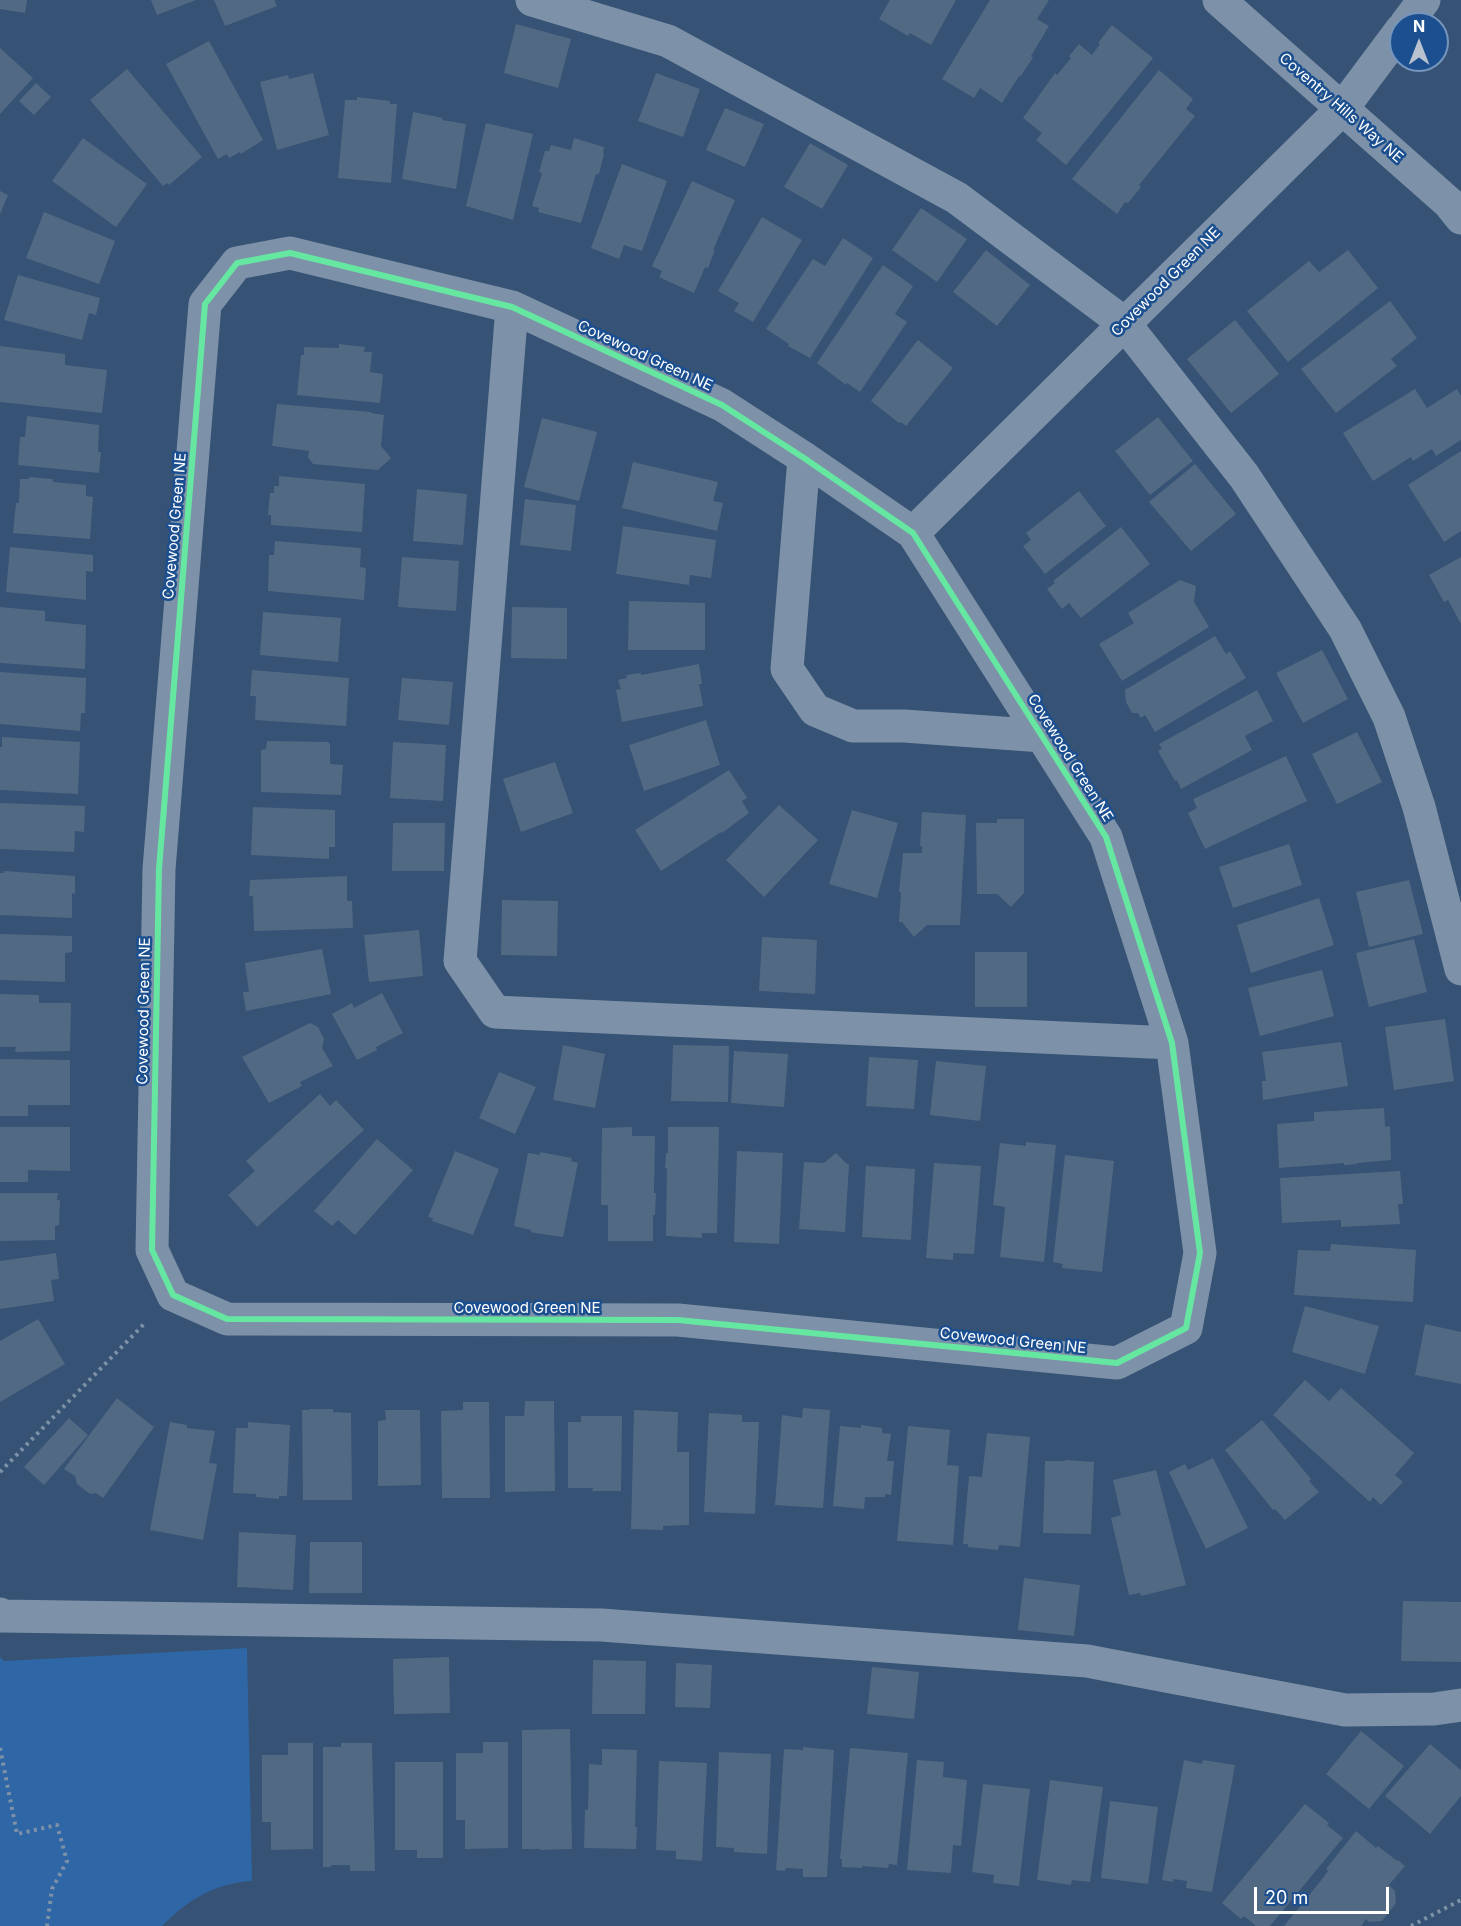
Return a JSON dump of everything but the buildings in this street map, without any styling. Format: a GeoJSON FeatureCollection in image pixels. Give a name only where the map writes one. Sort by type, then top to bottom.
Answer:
{"type":"FeatureCollection","features":[{"type":"Feature","properties":{"kind":"street"},"geometry":{"type":"LineString","coordinates":[[532,0],[668,41],[957,198],[1124,323],[1244,476],[1345,629],[1393,728],[1419,807],[1461,969]]}},
{"type":"Feature","properties":{"kind":"street","name":"Coventry Hills Way NE"},"geometry":{"type":"LineString","coordinates":[[1219,0],[1449,203],[1461,218]]}},
{"type":"Feature","properties":{"kind":"street","name":"Covewood Green NE"},"geometry":{"type":"LineString","coordinates":[[913,533],[1342,109],[1389,46]]}},
{"type":"Feature","properties":{"kind":"street","name":"Covewood Green NE"},"geometry":{"type":"LineString","coordinates":[[290,254],[512,307],[722,405],[913,533],[1106,837],[1172,1043],[1200,1253],[1186,1328],[1117,1363],[678,1320],[227,1319],[173,1295],[152,1250],[159,869],[205,304],[237,263],[290,254]]}},
{"type":"Feature","properties":{"kind":"street"},"geometry":{"type":"LineString","coordinates":[[512,307],[460,961],[495,1012],[1172,1043]]}},
{"type":"Feature","properties":{"kind":"street","name":"Covewood Green NE"},"geometry":{"type":"LineString","coordinates":[[804,458],[787,669],[815,710],[853,726],[904,726],[1043,736]]}},
{"type":"Feature","properties":{"kind":"street"},"geometry":{"type":"LineString","coordinates":[[0,1614],[601,1625],[1088,1661],[1345,1710],[1434,1709],[1461,1705]]}},
{"type":"Feature","properties":{"kind":"path"},"geometry":{"type":"LineString","coordinates":[[0,1472],[173,1295]]}},
{"type":"Feature","properties":{"kind":"path"},"geometry":{"type":"LineString","coordinates":[[0,1748],[17,1834],[57,1826],[67,1861],[52,1888],[47,1926]]}},
{"type":"Feature","properties":{"kind":"path"},"geometry":{"type":"LineString","coordinates":[[1411,1926],[1461,1900]]}},
{"type":"Feature","properties":{"kind":"shaded area"},"geometry":{"type":"Polygon","coordinates":[[[247,1648],[252,1881],[226,1885],[203,1894],[182,1908],[162,1926],[0,1926],[0,1657],[4,1661],[247,1648]]]}},
{"type":"Feature","properties":{"kind":"cycle path"},"geometry":{"type":"LineString","coordinates":[[290,253],[512,307],[722,405],[913,533],[1106,837],[1172,1043],[1200,1253],[1186,1328],[1117,1363],[678,1320],[227,1319],[173,1295],[152,1250],[159,869],[205,304],[237,263],[290,253]]}}]}
